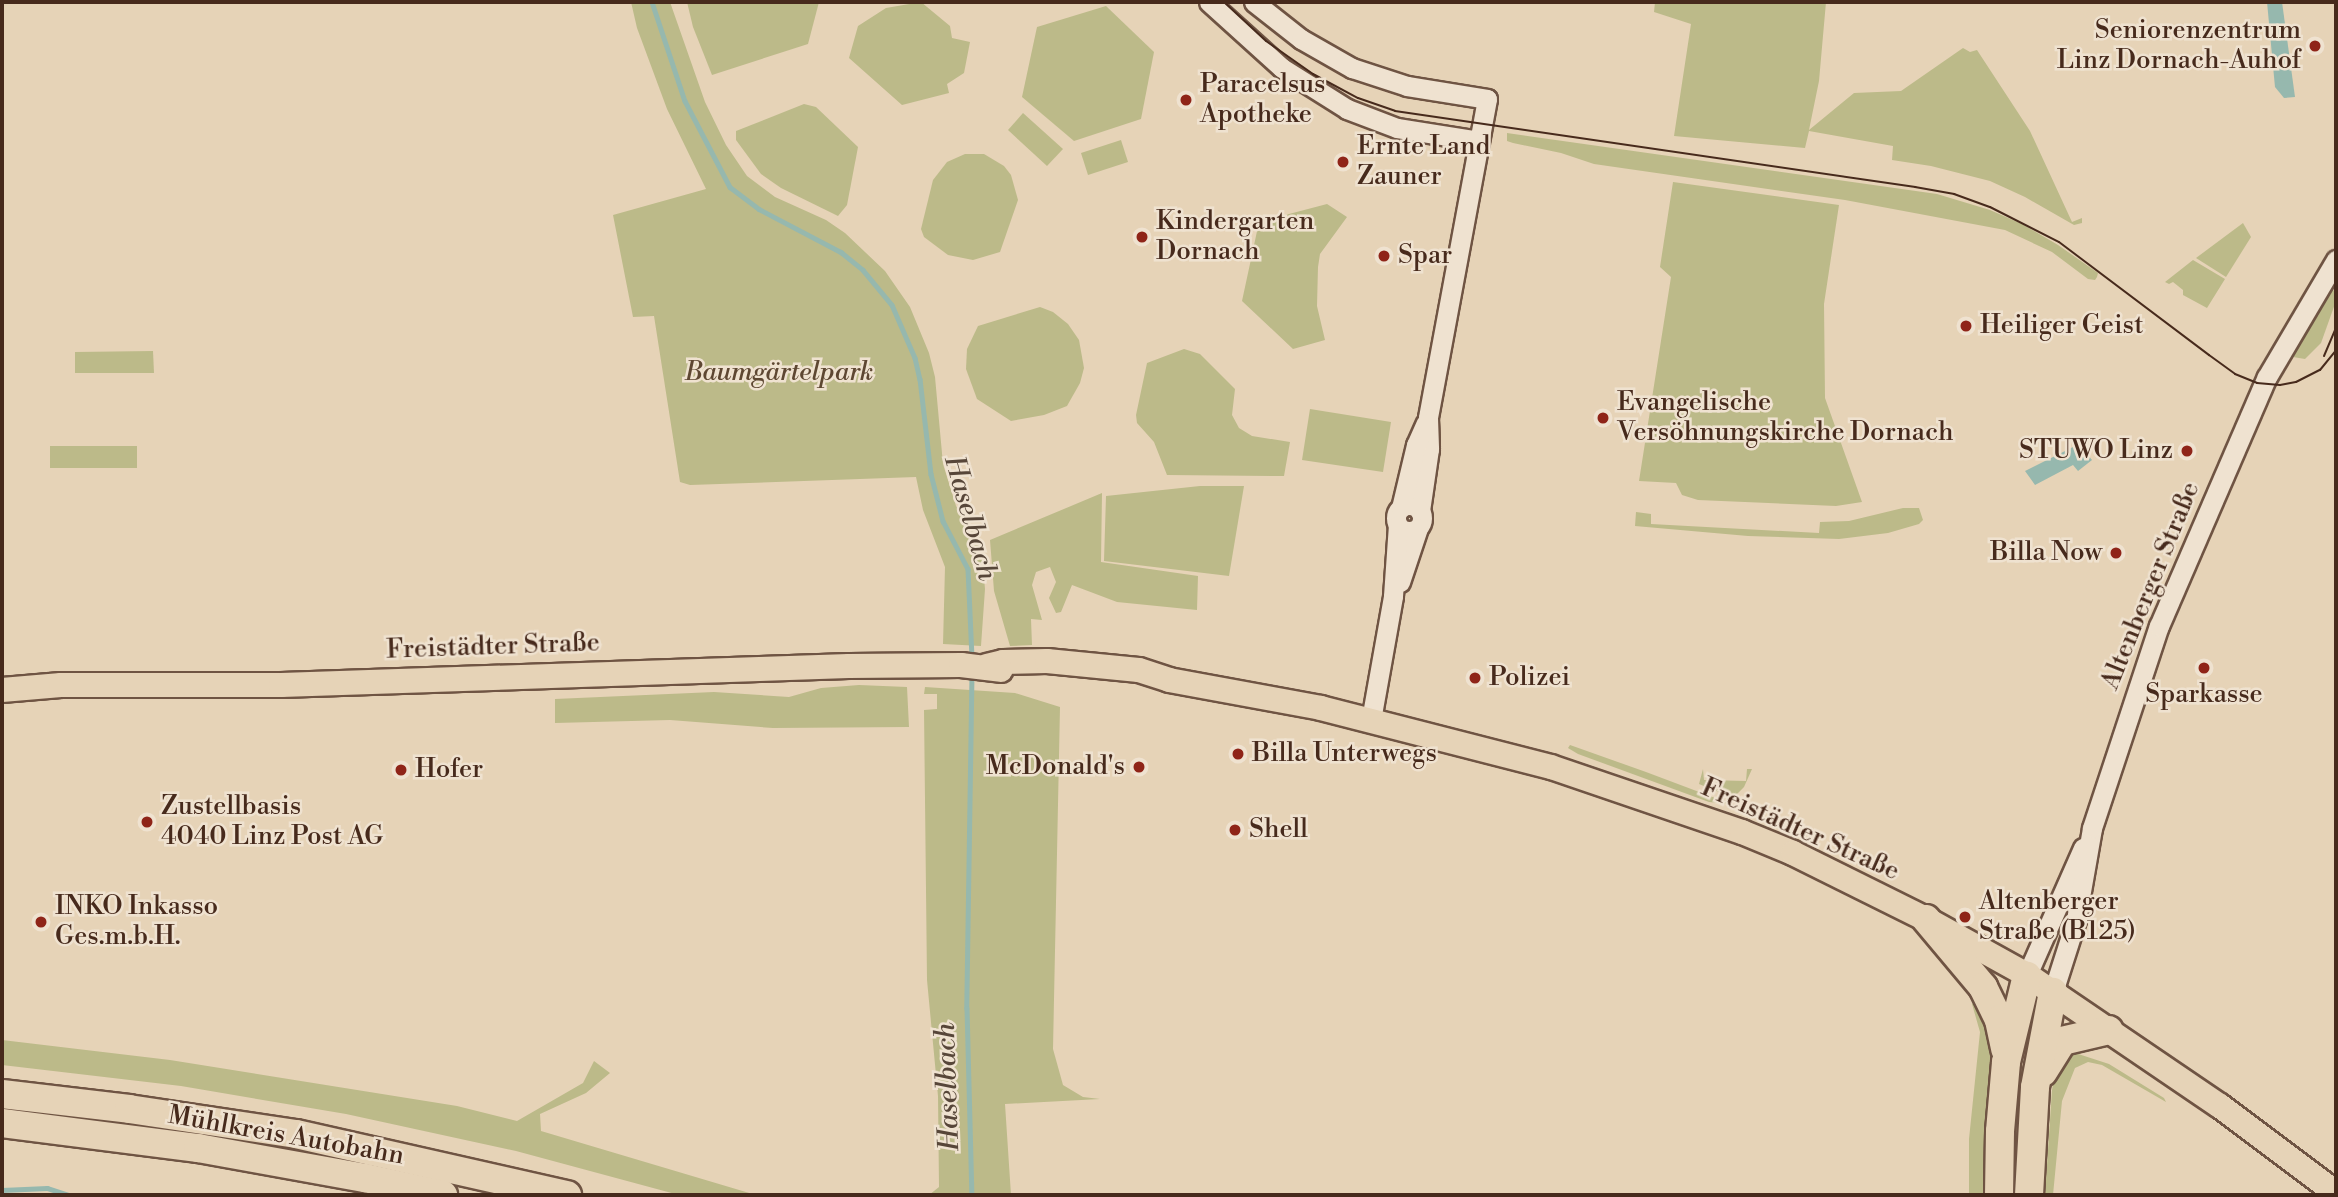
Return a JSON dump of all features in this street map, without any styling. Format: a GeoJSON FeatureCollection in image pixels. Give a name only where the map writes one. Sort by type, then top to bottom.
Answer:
{"type":"FeatureCollection","features":[{"type":"Feature","properties":{"kind":"highway"},"geometry":{"type":"LineString","coordinates":[[1926,919],[1983,988],[1999,1020],[2006,1062]]}},
{"type":"Feature","properties":{"kind":"highway"},"geometry":{"type":"LineString","coordinates":[[1999,1195],[2000,1130],[2006,1062],[2027,975]]}},
{"type":"Feature","properties":{"kind":"highway"},"geometry":{"type":"LineString","coordinates":[[2029,1195],[2035,1087],[2053,992]]}},
{"type":"Feature","properties":{"kind":"highway"},"geometry":{"type":"LineString","coordinates":[[2035,1087],[2062,1041],[2109,1030]]}},
{"type":"Feature","properties":{"kind":"highway","name":"Mühlkreis Autobahn"},"geometry":{"type":"LineString","coordinates":[[2,1094],[129,1108],[296,1134],[567,1195]]}},
{"type":"Feature","properties":{"kind":"highway","name":"Mühlkreis Autobahn"},"geometry":{"type":"LineString","coordinates":[[2,1123],[198,1148],[351,1175],[443,1195]]}},
{"type":"Feature","properties":{"kind":"main road","name":"Freistädter Straße"},"geometry":{"type":"LineString","coordinates":[[2,690],[120,683],[281,685],[987,666],[1003,662],[1047,661],[1139,670],[1169,680],[1276,698],[1551,767],[1709,819],[1793,853],[1926,919],[2027,975],[2251,1128],[2336,1193]]}},
{"type":"Feature","properties":{"kind":"street"},"geometry":{"type":"LineString","coordinates":[[1209,2],[1282,68],[1347,109],[1397,128],[1479,141]]}},
{"type":"Feature","properties":{"kind":"street"},"geometry":{"type":"LineString","coordinates":[[1254,2],[1301,39],[1352,68],[1407,86],[1487,99],[1428,418],[1429,449],[1409,518],[1371,720]]}},
{"type":"Feature","properties":{"kind":"street","name":"Altenberger Straße"},"geometry":{"type":"LineString","coordinates":[[2027,975],[2092,828],[2154,639],[2199,532],[2267,377],[2336,260]]}},
{"type":"Feature","properties":{"kind":"street","name":"Altenberger Straße"},"geometry":{"type":"LineString","coordinates":[[2053,992],[2076,920],[2092,828]]}},
{"type":"Feature","properties":{"kind":"green space","name":"Baumgärtelpark"},"geometry":{"type":"Polygon","coordinates":[[[631,2],[670,2],[705,102],[726,145],[747,176],[775,197],[826,220],[845,233],[885,271],[910,307],[929,353],[935,377],[943,464],[956,506],[963,518],[978,530],[985,589],[981,646],[943,644],[945,567],[923,510],[916,477],[690,485],[680,482],[654,316],[633,317],[613,215],[706,189],[667,109],[637,28],[631,2]]]}},
{"type":"Feature","properties":{"kind":"green space"},"geometry":{"type":"Polygon","coordinates":[[[687,2],[819,2],[808,44],[712,75],[693,27],[687,2]]]}},
{"type":"Feature","properties":{"kind":"green space"},"geometry":{"type":"Polygon","coordinates":[[[921,2],[950,26],[952,38],[970,42],[964,73],[947,84],[949,93],[902,105],[849,58],[858,26],[886,8],[921,2]]]}},
{"type":"Feature","properties":{"kind":"green space"},"geometry":{"type":"Polygon","coordinates":[[[1655,2],[1826,2],[1819,81],[1809,130],[1854,93],[1901,91],[1963,48],[1970,52],[1977,50],[2030,131],[2072,222],[2082,218],[2082,223],[2074,225],[1990,181],[1931,166],[1892,160],[1893,146],[1809,131],[1805,148],[1674,136],[1691,24],[1654,12],[1655,2]]]}},
{"type":"Feature","properties":{"kind":"green space"},"geometry":{"type":"Polygon","coordinates":[[[1106,6],[1154,52],[1141,119],[1074,141],[1022,97],[1037,27],[1106,6]]]}},
{"type":"Feature","properties":{"kind":"green space"},"geometry":{"type":"Polygon","coordinates":[[[804,104],[816,107],[858,147],[847,205],[838,216],[781,188],[761,174],[736,140],[736,131],[804,104]]]}},
{"type":"Feature","properties":{"kind":"green space"},"geometry":{"type":"Polygon","coordinates":[[[1023,113],[1063,149],[1047,166],[1008,130],[1023,113]]]}},
{"type":"Feature","properties":{"kind":"green space"},"geometry":{"type":"Polygon","coordinates":[[[1507,133],[1937,194],[1990,210],[2022,224],[2098,273],[2095,280],[2088,279],[2052,252],[2005,230],[1845,200],[1594,164],[1561,153],[1507,141],[1507,133]]]}},
{"type":"Feature","properties":{"kind":"green space"},"geometry":{"type":"Polygon","coordinates":[[[1121,140],[1128,162],[1088,175],[1081,153],[1121,140]]]}},
{"type":"Feature","properties":{"kind":"green space"},"geometry":{"type":"Polygon","coordinates":[[[965,154],[984,154],[1004,166],[1011,175],[1018,200],[1000,252],[973,260],[948,255],[924,237],[921,229],[933,180],[947,162],[965,154]]]}},
{"type":"Feature","properties":{"kind":"green space"},"geometry":{"type":"Polygon","coordinates":[[[1673,182],[1839,205],[1824,304],[1825,398],[1862,502],[1836,506],[1698,500],[1682,495],[1676,483],[1639,481],[1671,277],[1660,267],[1673,182]]]}},
{"type":"Feature","properties":{"kind":"green space"},"geometry":{"type":"Polygon","coordinates":[[[1327,204],[1347,217],[1320,254],[1317,306],[1325,340],[1293,349],[1242,301],[1259,222],[1327,204]]]}},
{"type":"Feature","properties":{"kind":"green space"},"geometry":{"type":"Polygon","coordinates":[[[2243,223],[2251,237],[2226,277],[2196,258],[2243,223]]]}},
{"type":"Feature","properties":{"kind":"green space"},"geometry":{"type":"Polygon","coordinates":[[[2193,260],[2225,279],[2207,308],[2183,295],[2183,290],[2173,282],[2165,282],[2193,260]]]}},
{"type":"Feature","properties":{"kind":"green space"},"geometry":{"type":"Polygon","coordinates":[[[2331,289],[2336,292],[2336,301],[2321,343],[2305,359],[2293,357],[2331,289]]]}},
{"type":"Feature","properties":{"kind":"green space"},"geometry":{"type":"Polygon","coordinates":[[[1040,307],[1053,312],[1068,324],[1079,340],[1084,368],[1080,383],[1067,406],[1044,415],[1011,421],[977,399],[966,369],[967,349],[978,326],[1040,307]]]}},
{"type":"Feature","properties":{"kind":"green space"},"geometry":{"type":"Polygon","coordinates":[[[1184,349],[1200,354],[1235,389],[1232,415],[1239,428],[1252,436],[1290,442],[1284,476],[1167,475],[1154,442],[1137,423],[1136,415],[1147,363],[1184,349]]]}},
{"type":"Feature","properties":{"kind":"green space"},"geometry":{"type":"Polygon","coordinates":[[[153,351],[154,373],[75,373],[75,352],[153,351]]]}},
{"type":"Feature","properties":{"kind":"green space"},"geometry":{"type":"Polygon","coordinates":[[[1310,409],[1391,422],[1383,472],[1302,460],[1310,409]]]}},
{"type":"Feature","properties":{"kind":"green space"},"geometry":{"type":"Polygon","coordinates":[[[50,446],[137,446],[137,468],[50,468],[50,446]]]}},
{"type":"Feature","properties":{"kind":"green space"},"geometry":{"type":"Polygon","coordinates":[[[1200,486],[1244,486],[1229,576],[1104,561],[1106,496],[1200,486]]]}},
{"type":"Feature","properties":{"kind":"green space"},"geometry":{"type":"Polygon","coordinates":[[[1102,493],[1101,562],[1198,576],[1197,610],[1117,602],[1072,585],[1061,612],[1056,613],[1049,598],[1056,582],[1050,567],[1036,572],[1032,585],[1042,620],[1031,619],[1032,645],[1010,646],[994,591],[990,540],[1102,493]]]}},
{"type":"Feature","properties":{"kind":"green space"},"geometry":{"type":"Polygon","coordinates":[[[1903,508],[1919,508],[1923,520],[1919,524],[1888,533],[1839,539],[1748,536],[1635,526],[1636,512],[1651,514],[1651,524],[1819,533],[1820,522],[1849,521],[1903,508]]]}},
{"type":"Feature","properties":{"kind":"green space"},"geometry":{"type":"Polygon","coordinates":[[[859,685],[907,687],[909,727],[773,728],[670,720],[555,723],[555,699],[714,692],[789,697],[821,688],[859,685]]]}},
{"type":"Feature","properties":{"kind":"green space"},"geometry":{"type":"Polygon","coordinates":[[[925,687],[1015,693],[1060,707],[1053,1049],[1063,1085],[1083,1097],[1100,1099],[1005,1104],[1011,1195],[929,1195],[939,1187],[938,1096],[927,980],[924,710],[937,709],[937,694],[924,694],[925,687]]]}},
{"type":"Feature","properties":{"kind":"green space"},"geometry":{"type":"Polygon","coordinates":[[[1570,745],[1731,804],[1709,802],[1578,754],[1568,748],[1570,745]]]}},
{"type":"Feature","properties":{"kind":"green space"},"geometry":{"type":"Polygon","coordinates":[[[1703,769],[1704,780],[1746,781],[1747,769],[1752,769],[1744,787],[1733,798],[1699,784],[1703,769]]]}},
{"type":"Feature","properties":{"kind":"green space"},"geometry":{"type":"Polygon","coordinates":[[[1979,1000],[1996,1054],[1990,1195],[1969,1195],[1969,1139],[1980,1032],[1972,1004],[1979,1000]]]}},
{"type":"Feature","properties":{"kind":"green space"},"geometry":{"type":"Polygon","coordinates":[[[2,1040],[170,1060],[457,1106],[517,1121],[583,1083],[594,1061],[610,1073],[586,1093],[540,1114],[541,1131],[756,1195],[679,1195],[516,1151],[346,1114],[181,1086],[2,1065],[2,1040]]]}},
{"type":"Feature","properties":{"kind":"green space"},"geometry":{"type":"Polygon","coordinates":[[[2066,1050],[2109,1064],[2164,1098],[2166,1102],[2102,1065],[2088,1062],[2075,1068],[2062,1101],[2053,1195],[2045,1195],[2052,1090],[2056,1067],[2066,1050]]]}},
{"type":"Feature","properties":{"kind":"water"},"geometry":{"type":"Polygon","coordinates":[[[2267,2],[2282,2],[2295,97],[2284,98],[2275,87],[2267,2]]]}},
{"type":"Feature","properties":{"kind":"water"},"geometry":{"type":"Polygon","coordinates":[[[2079,444],[2092,460],[2078,471],[2073,465],[2035,485],[2025,471],[2079,444]]]}},
{"type":"Feature","properties":{"kind":"waterway","name":"Haselbach"},"geometry":{"type":"LineString","coordinates":[[652,2],[685,101],[730,187],[759,209],[841,252],[863,270],[892,305],[915,358],[920,379],[931,474],[943,521],[968,569],[972,658]]}},
{"type":"Feature","properties":{"kind":"waterway","name":"Haselbach"},"geometry":{"type":"LineString","coordinates":[[972,674],[967,1008],[972,1195]]}},
{"type":"Feature","properties":{"kind":"waterway"},"geometry":{"type":"LineString","coordinates":[[2,1190],[47,1188],[68,1195]]}},
{"type":"Feature","properties":{"kind":"waterway"},"geometry":{"type":"LineString","coordinates":[[90,1195],[95,1195]]}},
{"type":"Feature","properties":{"kind":"tram line"},"geometry":{"type":"LineString","coordinates":[[1224,2],[1266,41],[1313,74],[1358,98],[1395,111],[1915,187],[1954,194],[1990,207],[2059,242],[2235,374],[2257,383],[2280,385],[2296,382],[2320,370],[2336,350]]}},
{"type":"Feature","properties":{"kind":"tram line"},"geometry":{"type":"LineString","coordinates":[[2324,356],[2336,328]]}},
{"type":"Feature","properties":{"kind":"place","name":"Seniorenzentrum Linz Dornach-Auhof"},"geometry":{"type":"Point","coordinates":[2315,46]}},
{"type":"Feature","properties":{"kind":"place","name":"Paracelsus Apotheke"},"geometry":{"type":"Point","coordinates":[1186,100]}},
{"type":"Feature","properties":{"kind":"place","name":"Ernte Land Zauner"},"geometry":{"type":"Point","coordinates":[1343,162]}},
{"type":"Feature","properties":{"kind":"place","name":"Kindergarten Dornach"},"geometry":{"type":"Point","coordinates":[1142,237]}},
{"type":"Feature","properties":{"kind":"place","name":"Spar"},"geometry":{"type":"Point","coordinates":[1384,256]}},
{"type":"Feature","properties":{"kind":"place","name":"Heiliger Geist"},"geometry":{"type":"Point","coordinates":[1966,326]}},
{"type":"Feature","properties":{"kind":"place","name":"Evangelische Versöhnungskirche Dornach"},"geometry":{"type":"Point","coordinates":[1603,418]}},
{"type":"Feature","properties":{"kind":"place","name":"STUWO Linz"},"geometry":{"type":"Point","coordinates":[2187,451]}},
{"type":"Feature","properties":{"kind":"place","name":"Billa Now"},"geometry":{"type":"Point","coordinates":[2116,553]}},
{"type":"Feature","properties":{"kind":"place","name":"Sparkasse"},"geometry":{"type":"Point","coordinates":[2204,668]}},
{"type":"Feature","properties":{"kind":"place","name":"Polizei"},"geometry":{"type":"Point","coordinates":[1475,678]}},
{"type":"Feature","properties":{"kind":"place","name":"Billa Unterwegs"},"geometry":{"type":"Point","coordinates":[1238,754]}},
{"type":"Feature","properties":{"kind":"place","name":"McDonald's"},"geometry":{"type":"Point","coordinates":[1139,767]}},
{"type":"Feature","properties":{"kind":"place","name":"Hofer"},"geometry":{"type":"Point","coordinates":[401,770]}},
{"type":"Feature","properties":{"kind":"place","name":"Zustellbasis 4040 Linz Post AG"},"geometry":{"type":"Point","coordinates":[147,822]}},
{"type":"Feature","properties":{"kind":"place","name":"Shell"},"geometry":{"type":"Point","coordinates":[1235,830]}},
{"type":"Feature","properties":{"kind":"place","name":"Altenberger Straße (B125)"},"geometry":{"type":"Point","coordinates":[1965,917]}},
{"type":"Feature","properties":{"kind":"place","name":"INKO Inkasso Ges.m.b.H."},"geometry":{"type":"Point","coordinates":[41,922]}}]}
